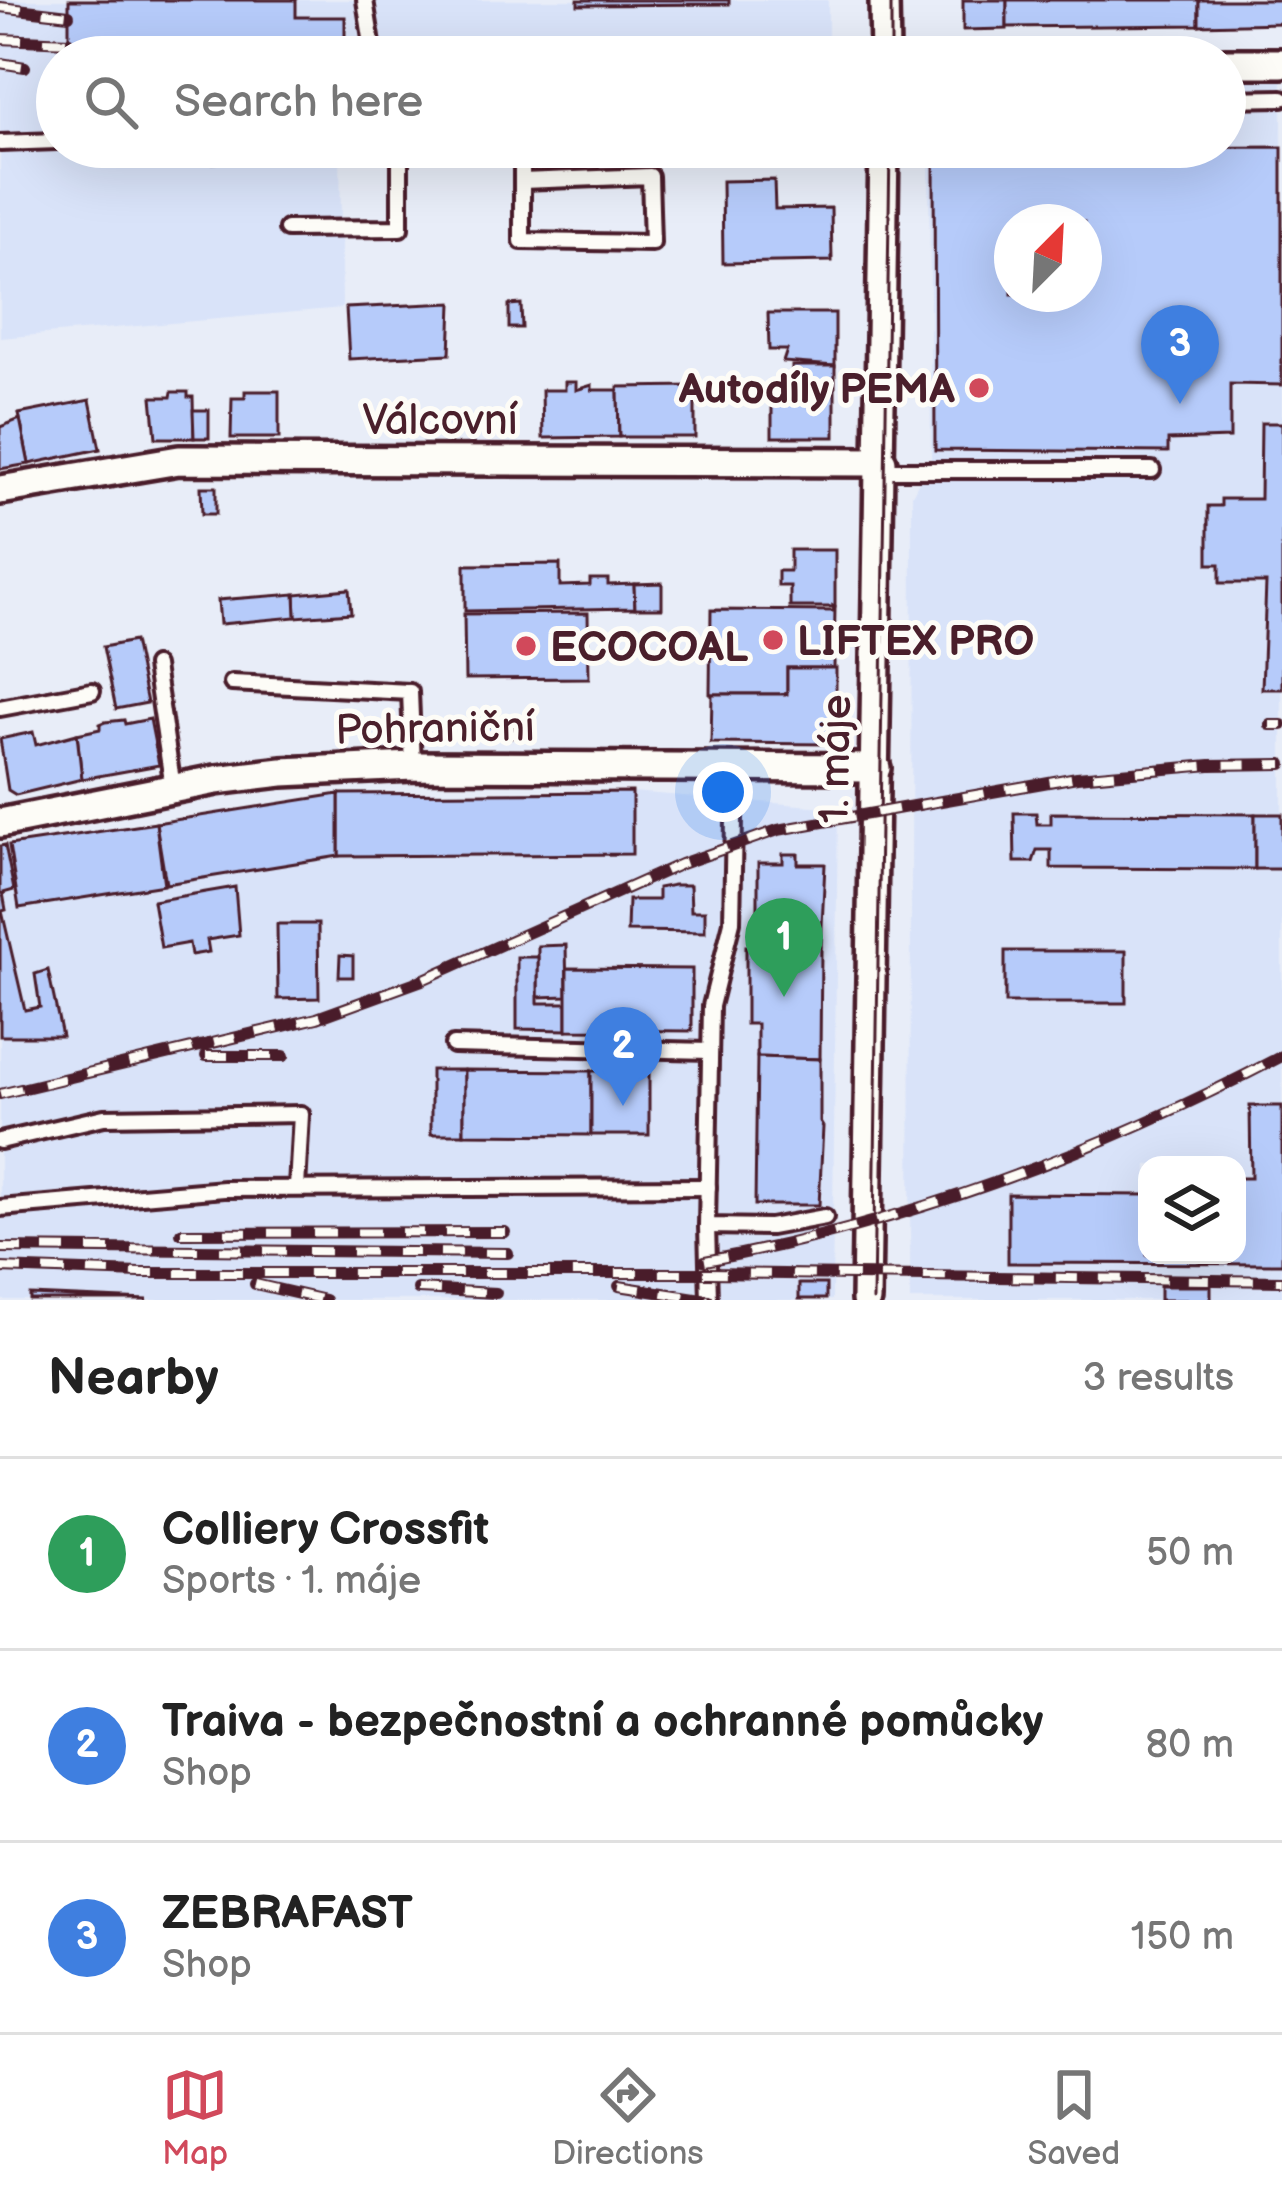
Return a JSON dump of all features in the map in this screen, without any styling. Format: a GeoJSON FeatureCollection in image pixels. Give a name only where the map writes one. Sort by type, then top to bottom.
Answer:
{"type":"FeatureCollection","features":[{"type":"Feature","properties":{"kind":"street"},"geometry":{"type":"LineString","coordinates":[[884,0],[884,36]]}},
{"type":"Feature","properties":{"kind":"street"},"geometry":{"type":"LineString","coordinates":[[1246,63],[1282,62]]}},
{"type":"Feature","properties":{"kind":"street","name":"1. máje"},"geometry":{"type":"LineString","coordinates":[[866,1300],[884,168]]}},
{"type":"Feature","properties":{"kind":"street","name":"Válcovní"},"geometry":{"type":"LineString","coordinates":[[0,490],[179,460],[882,466]]}},
{"type":"Feature","properties":{"kind":"street","name":"Pohraniční"},"geometry":{"type":"LineString","coordinates":[[0,823],[268,773],[413,766],[876,768]]}},
{"type":"Feature","properties":{"kind":"lane"},"geometry":{"type":"LineString","coordinates":[[364,0],[370,36]]}},
{"type":"Feature","properties":{"kind":"lane"},"geometry":{"type":"LineString","coordinates":[[1246,99],[1282,98]]}},
{"type":"Feature","properties":{"kind":"lane"},"geometry":{"type":"LineString","coordinates":[[0,143],[36,142]]}},
{"type":"Feature","properties":{"kind":"lane"},"geometry":{"type":"LineString","coordinates":[[287,229],[400,228],[400,168]]}},
{"type":"Feature","properties":{"kind":"lane"},"geometry":{"type":"LineString","coordinates":[[522,168],[522,181],[522,242],[652,243],[650,176],[522,181]]}},
{"type":"Feature","properties":{"kind":"lane"},"geometry":{"type":"LineString","coordinates":[[882,466],[1152,470]]}},
{"type":"Feature","properties":{"kind":"lane"},"geometry":{"type":"LineString","coordinates":[[155,667],[173,788]]}},
{"type":"Feature","properties":{"kind":"lane"},"geometry":{"type":"LineString","coordinates":[[232,682],[410,692],[413,766]]}},
{"type":"Feature","properties":{"kind":"lane"},"geometry":{"type":"LineString","coordinates":[[0,708],[92,691]]}},
{"type":"Feature","properties":{"kind":"lane"},"geometry":{"type":"LineString","coordinates":[[709,1300],[712,1006],[732,922],[735,768]]}},
{"type":"Feature","properties":{"kind":"lane"},"geometry":{"type":"LineString","coordinates":[[453,1046],[710,1051]]}},
{"type":"Feature","properties":{"kind":"lane"},"geometry":{"type":"LineString","coordinates":[[0,1141],[104,1118],[301,1114],[298,1188]]}},
{"type":"Feature","properties":{"kind":"lane"},"geometry":{"type":"LineString","coordinates":[[0,1208],[224,1189],[708,1187]]}},
{"type":"Feature","properties":{"kind":"lane"},"geometry":{"type":"LineString","coordinates":[[707,1226],[770,1227],[825,1217]]}},
{"type":"Feature","properties":{"kind":"shaded area"},"geometry":{"type":"Polygon","coordinates":[[[0,0],[828,0],[828,36],[36,36],[36,168],[340,168],[342,308],[0,338],[0,0]]]}},
{"type":"Feature","properties":{"kind":"shaded area"},"geometry":{"type":"Polygon","coordinates":[[[1246,77],[1282,77],[1282,1300],[910,1300],[912,495],[931,458],[929,168],[1246,168],[1246,77]]]}},
{"type":"Feature","properties":{"kind":"shaded area"},"geometry":{"type":"Polygon","coordinates":[[[631,792],[838,808],[832,1300],[0,1300],[0,846],[339,794],[631,792]]]}},
{"type":"Feature","properties":{"kind":"building"},"geometry":{"type":"Polygon","coordinates":[[[69,0],[296,0],[296,17],[345,17],[345,36],[69,36],[69,0]]]}},
{"type":"Feature","properties":{"kind":"building"},"geometry":{"type":"Polygon","coordinates":[[[578,0],[729,0],[729,4],[578,5],[578,0]]]}},
{"type":"Feature","properties":{"kind":"building"},"geometry":{"type":"Polygon","coordinates":[[[963,0],[1007,0],[1007,29],[963,30],[963,0]]]}},
{"type":"Feature","properties":{"kind":"building"},"geometry":{"type":"Polygon","coordinates":[[[1007,0],[1199,0],[1199,25],[1007,27],[1007,0]]]}},
{"type":"Feature","properties":{"kind":"building"},"geometry":{"type":"Polygon","coordinates":[[[1199,0],[1282,0],[1282,23],[1199,25],[1199,0]]]}},
{"type":"Feature","properties":{"kind":"building"},"geometry":{"type":"Polygon","coordinates":[[[1246,147],[1282,147],[1282,385],[1230,384],[1230,438],[1168,440],[1168,452],[935,450],[934,168],[1246,168],[1246,147]]]}},
{"type":"Feature","properties":{"kind":"building"},"geometry":{"type":"Polygon","coordinates":[[[774,180],[775,209],[831,208],[832,261],[723,263],[722,181],[774,180]]]}},
{"type":"Feature","properties":{"kind":"building"},"geometry":{"type":"Polygon","coordinates":[[[452,303],[450,354],[349,359],[346,308],[452,303]]]}},
{"type":"Feature","properties":{"kind":"building"},"geometry":{"type":"Polygon","coordinates":[[[521,304],[522,328],[509,328],[509,305],[521,304]]]}},
{"type":"Feature","properties":{"kind":"building"},"geometry":{"type":"Polygon","coordinates":[[[768,313],[835,313],[835,366],[783,362],[787,350],[769,350],[768,313]]]}},
{"type":"Feature","properties":{"kind":"building"},"geometry":{"type":"Polygon","coordinates":[[[792,366],[835,366],[835,437],[772,437],[772,400],[792,400],[792,366]]]}},
{"type":"Feature","properties":{"kind":"building"},"geometry":{"type":"Polygon","coordinates":[[[565,382],[576,382],[576,390],[592,385],[592,390],[618,390],[619,437],[543,438],[542,390],[565,390],[565,382]]]}},
{"type":"Feature","properties":{"kind":"building"},"geometry":{"type":"Polygon","coordinates":[[[695,386],[695,437],[619,437],[618,387],[695,386]]]}},
{"type":"Feature","properties":{"kind":"building"},"geometry":{"type":"Polygon","coordinates":[[[245,391],[279,391],[279,438],[231,438],[232,398],[245,398],[245,391]]]}},
{"type":"Feature","properties":{"kind":"building"},"geometry":{"type":"Polygon","coordinates":[[[172,392],[188,392],[193,397],[194,438],[156,438],[152,397],[171,397],[172,392]]]}},
{"type":"Feature","properties":{"kind":"building"},"geometry":{"type":"Polygon","coordinates":[[[90,400],[100,449],[29,464],[19,414],[90,400]]]}},
{"type":"Feature","properties":{"kind":"building"},"geometry":{"type":"Polygon","coordinates":[[[193,410],[209,410],[209,438],[194,438],[193,410]]]}},
{"type":"Feature","properties":{"kind":"building"},"geometry":{"type":"Polygon","coordinates":[[[20,419],[29,464],[0,469],[0,427],[20,419]]]}},
{"type":"Feature","properties":{"kind":"building"},"geometry":{"type":"Polygon","coordinates":[[[1261,423],[1282,423],[1282,689],[1262,689],[1266,583],[1220,583],[1220,564],[1208,564],[1208,506],[1221,506],[1221,499],[1260,499],[1261,423]]]}},
{"type":"Feature","properties":{"kind":"building"},"geometry":{"type":"Polygon","coordinates":[[[201,487],[216,487],[216,514],[202,514],[201,487]]]}},
{"type":"Feature","properties":{"kind":"building"},"geometry":{"type":"Polygon","coordinates":[[[790,550],[835,550],[835,607],[790,607],[790,586],[778,586],[778,571],[790,571],[790,550]]]}},
{"type":"Feature","properties":{"kind":"building"},"geometry":{"type":"Polygon","coordinates":[[[560,564],[560,586],[590,585],[590,579],[608,579],[608,585],[634,584],[635,608],[465,611],[465,565],[560,564]]]}},
{"type":"Feature","properties":{"kind":"building"},"geometry":{"type":"Polygon","coordinates":[[[662,583],[662,608],[635,608],[634,584],[662,583]]]}},
{"type":"Feature","properties":{"kind":"building"},"geometry":{"type":"Polygon","coordinates":[[[349,589],[351,613],[296,617],[295,594],[349,589]]]}},
{"type":"Feature","properties":{"kind":"building"},"geometry":{"type":"Polygon","coordinates":[[[295,594],[296,617],[220,624],[218,600],[295,594]]]}},
{"type":"Feature","properties":{"kind":"building","name":"LIFTEX PRO"},"geometry":{"type":"Polygon","coordinates":[[[835,607],[834,668],[787,668],[787,694],[710,694],[711,610],[834,611],[835,607]]]}},
{"type":"Feature","properties":{"kind":"building","name":"ECOCOAL"},"geometry":{"type":"Polygon","coordinates":[[[588,613],[589,678],[465,679],[464,614],[588,613]]]}},
{"type":"Feature","properties":{"kind":"building"},"geometry":{"type":"Polygon","coordinates":[[[134,641],[147,703],[116,709],[103,647],[134,641]]]}},
{"type":"Feature","properties":{"kind":"building"},"geometry":{"type":"Polygon","coordinates":[[[787,668],[836,668],[836,735],[828,744],[711,743],[712,694],[787,694],[787,668]]]}},
{"type":"Feature","properties":{"kind":"building"},"geometry":{"type":"Polygon","coordinates":[[[150,719],[159,765],[82,779],[77,734],[100,729],[105,722],[150,719]]]}},
{"type":"Feature","properties":{"kind":"building"},"geometry":{"type":"Polygon","coordinates":[[[466,726],[513,726],[514,737],[466,738],[466,726]]]}},
{"type":"Feature","properties":{"kind":"building"},"geometry":{"type":"Polygon","coordinates":[[[33,732],[36,745],[77,734],[82,779],[16,795],[8,790],[0,739],[33,732]]]}},
{"type":"Feature","properties":{"kind":"building"},"geometry":{"type":"Polygon","coordinates":[[[632,792],[632,854],[339,856],[339,794],[632,792]]]}},
{"type":"Feature","properties":{"kind":"building"},"geometry":{"type":"Polygon","coordinates":[[[339,794],[339,856],[166,884],[156,823],[339,794]]]}},
{"type":"Feature","properties":{"kind":"building"},"geometry":{"type":"Polygon","coordinates":[[[1014,813],[1036,813],[1037,824],[1051,824],[1051,813],[1255,814],[1255,869],[1051,868],[1051,850],[1037,850],[1033,862],[1015,862],[1014,813]]]}},
{"type":"Feature","properties":{"kind":"building"},"geometry":{"type":"Polygon","coordinates":[[[1255,814],[1282,814],[1282,869],[1255,869],[1255,814]]]}},
{"type":"Feature","properties":{"kind":"building"},"geometry":{"type":"Polygon","coordinates":[[[156,823],[164,885],[19,908],[9,845],[156,823]]]}},
{"type":"Feature","properties":{"kind":"building"},"geometry":{"type":"Polygon","coordinates":[[[5,845],[14,890],[3,893],[6,910],[2,911],[25,1010],[40,1007],[35,974],[48,970],[62,1036],[0,1036],[0,846],[5,845]]]}},
{"type":"Feature","properties":{"kind":"building"},"geometry":{"type":"Polygon","coordinates":[[[783,854],[798,854],[798,864],[825,864],[821,947],[758,946],[758,863],[783,863],[783,854]]]}},
{"type":"Feature","properties":{"kind":"building"},"geometry":{"type":"Polygon","coordinates":[[[690,885],[691,911],[705,911],[705,932],[627,931],[628,900],[658,900],[658,888],[690,885]]]}},
{"type":"Feature","properties":{"kind":"building"},"geometry":{"type":"Polygon","coordinates":[[[235,887],[239,935],[207,940],[209,952],[191,955],[189,943],[161,948],[153,901],[235,887]]]}},
{"type":"Feature","properties":{"kind":"building"},"geometry":{"type":"Polygon","coordinates":[[[277,924],[318,924],[319,998],[278,999],[277,924]]]}},
{"type":"Feature","properties":{"kind":"building"},"geometry":{"type":"Polygon","coordinates":[[[566,945],[567,996],[538,997],[538,946],[566,945]]]}},
{"type":"Feature","properties":{"kind":"building"},"geometry":{"type":"Polygon","coordinates":[[[746,946],[821,947],[820,1059],[757,1057],[757,1024],[746,1024],[746,946]]]}},
{"type":"Feature","properties":{"kind":"building"},"geometry":{"type":"Polygon","coordinates":[[[1005,951],[1126,951],[1126,1003],[1005,1003],[1005,951]]]}},
{"type":"Feature","properties":{"kind":"building"},"geometry":{"type":"Polygon","coordinates":[[[340,955],[353,956],[353,977],[339,977],[340,955]]]}},
{"type":"Feature","properties":{"kind":"building"},"geometry":{"type":"Polygon","coordinates":[[[517,957],[538,957],[538,1003],[567,1003],[567,1030],[517,1029],[517,957]]]}},
{"type":"Feature","properties":{"kind":"building"},"geometry":{"type":"Polygon","coordinates":[[[567,968],[692,969],[692,1031],[567,1030],[567,968]]]}},
{"type":"Feature","properties":{"kind":"building"},"geometry":{"type":"Polygon","coordinates":[[[757,1057],[820,1059],[819,1205],[755,1205],[757,1057]]]}},
{"type":"Feature","properties":{"kind":"building"},"geometry":{"type":"Polygon","coordinates":[[[431,1070],[464,1070],[464,1134],[431,1134],[431,1070]]]}},
{"type":"Feature","properties":{"kind":"building"},"geometry":{"type":"Polygon","coordinates":[[[464,1070],[591,1071],[591,1135],[464,1134],[464,1070]]]}},
{"type":"Feature","properties":{"kind":"building"},"geometry":{"type":"Polygon","coordinates":[[[591,1071],[649,1071],[649,1135],[591,1135],[591,1071]]]}},
{"type":"Feature","properties":{"kind":"building"},"geometry":{"type":"Polygon","coordinates":[[[1250,1106],[1282,1106],[1282,1264],[1246,1264],[1246,1178],[1251,1178],[1250,1106]]]}},
{"type":"Feature","properties":{"kind":"building"},"geometry":{"type":"Polygon","coordinates":[[[1008,1194],[1138,1195],[1138,1263],[1008,1263],[1008,1194]]]}},
{"type":"Feature","properties":{"kind":"building"},"geometry":{"type":"Polygon","coordinates":[[[799,1284],[826,1284],[826,1299],[799,1299],[799,1284]]]}},
{"type":"Feature","properties":{"kind":"building"},"geometry":{"type":"Polygon","coordinates":[[[1160,1286],[1211,1286],[1211,1300],[1160,1300],[1160,1286]]]}},
{"type":"Feature","properties":{"kind":"building"},"geometry":{"type":"Polygon","coordinates":[[[30,1295],[148,1300],[30,1300],[30,1295]]]}},
{"type":"Feature","properties":{"kind":"tram line"},"geometry":{"type":"LineString","coordinates":[[891,0],[891,36]]}},
{"type":"Feature","properties":{"kind":"tram line"},"geometry":{"type":"LineString","coordinates":[[873,1300],[890,168]]}},
{"type":"Feature","properties":{"kind":"railway"},"geometry":{"type":"LineString","coordinates":[[0,7],[69,15]]}},
{"type":"Feature","properties":{"kind":"railway"},"geometry":{"type":"LineString","coordinates":[[0,39],[36,41]]}},
{"type":"Feature","properties":{"kind":"railway"},"geometry":{"type":"LineString","coordinates":[[0,63],[25,67]]}},
{"type":"Feature","properties":{"kind":"railway"},"geometry":{"type":"LineString","coordinates":[[1270,725],[1282,725]]}},
{"type":"Feature","properties":{"kind":"railway"},"geometry":{"type":"LineString","coordinates":[[0,1094],[317,1018],[422,980],[681,864],[778,830],[1077,777],[1282,764]]}},
{"type":"Feature","properties":{"kind":"railway"},"geometry":{"type":"LineString","coordinates":[[206,1056],[284,1056]]}},
{"type":"Feature","properties":{"kind":"railway"},"geometry":{"type":"LineString","coordinates":[[705,1261],[854,1227],[1001,1180],[1144,1123],[1282,1056]]}},
{"type":"Feature","properties":{"kind":"railway"},"geometry":{"type":"LineString","coordinates":[[181,1233],[505,1232]]}},
{"type":"Feature","properties":{"kind":"railway"},"geometry":{"type":"LineString","coordinates":[[0,1248],[508,1253]]}},
{"type":"Feature","properties":{"kind":"railway"},"geometry":{"type":"LineString","coordinates":[[0,1268],[1282,1281]]}},
{"type":"Feature","properties":{"kind":"railway"},"geometry":{"type":"LineString","coordinates":[[255,1284],[325,1300]]}},
{"type":"Feature","properties":{"kind":"railway"},"geometry":{"type":"LineString","coordinates":[[619,1286],[708,1300]]}},
{"type":"Feature","properties":{"kind":"railway"},"geometry":{"type":"LineString","coordinates":[[418,1289],[496,1293]]}},
{"type":"Feature","properties":{"kind":"place","name":"Autodíly PEMA"},"geometry":{"type":"Point","coordinates":[979,388]}},
{"type":"Feature","properties":{"kind":"place","name":"ZEBRAFAST"},"geometry":{"type":"Point","coordinates":[1180,404]}},
{"type":"Feature","properties":{"kind":"place","name":"LIFTEX PRO"},"geometry":{"type":"Point","coordinates":[773,640]}},
{"type":"Feature","properties":{"kind":"place","name":"ECOCOAL"},"geometry":{"type":"Point","coordinates":[526,646]}},
{"type":"Feature","properties":{"kind":"place","name":"Colliery Crossfit"},"geometry":{"type":"Point","coordinates":[784,997]}},
{"type":"Feature","properties":{"kind":"place","name":"Traiva - bezpečnostní a ochranné pomůcky"},"geometry":{"type":"Point","coordinates":[623,1106]}}]}
